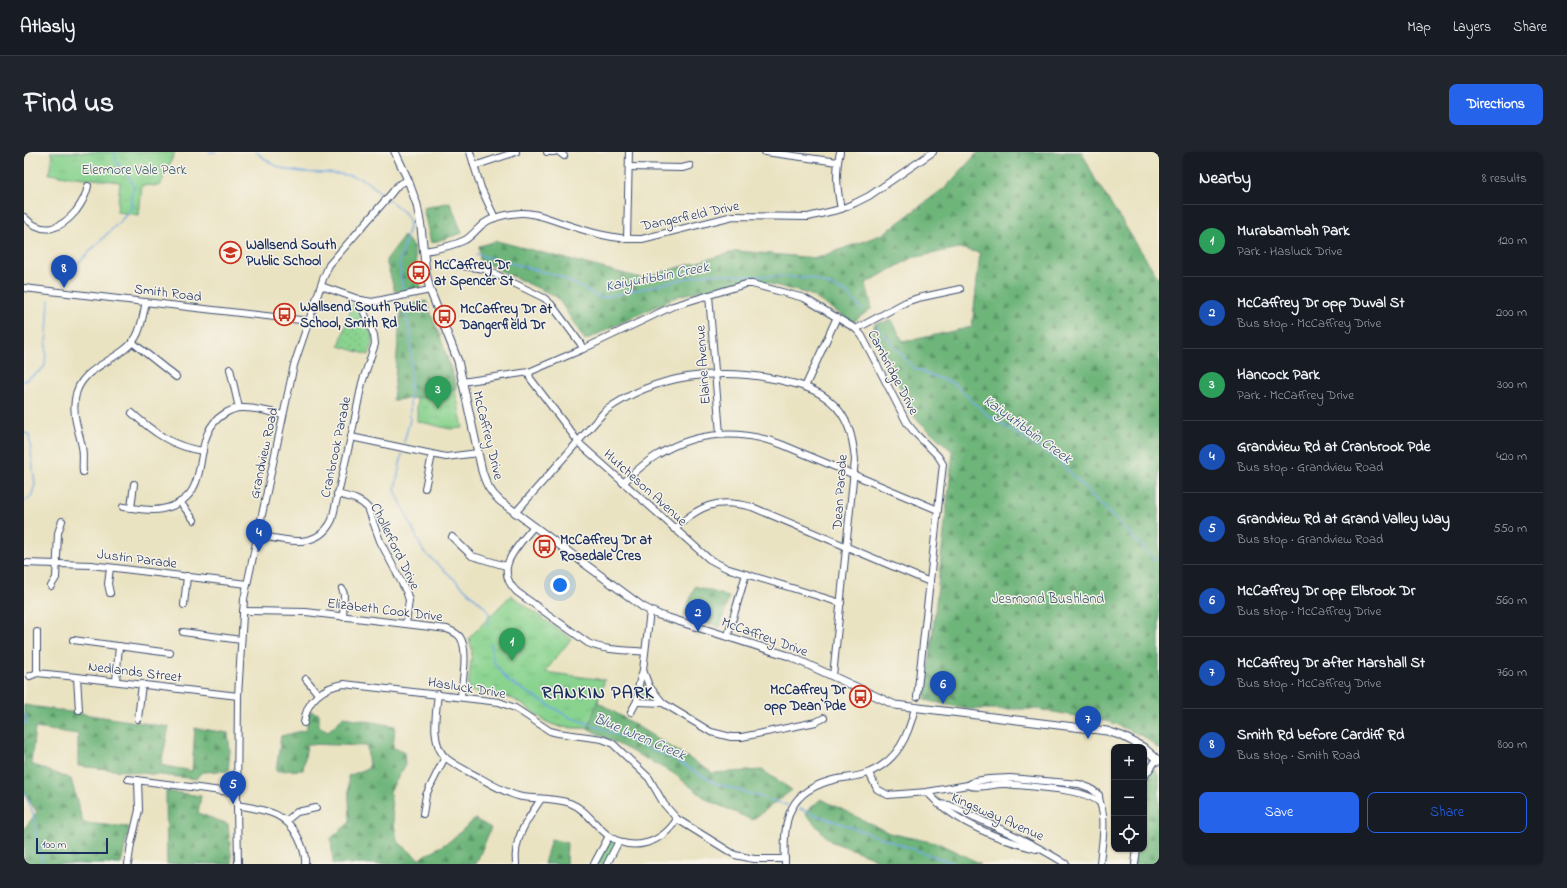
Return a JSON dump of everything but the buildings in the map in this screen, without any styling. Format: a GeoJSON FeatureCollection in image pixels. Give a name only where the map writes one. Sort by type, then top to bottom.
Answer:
{"type":"FeatureCollection","features":[{"type":"Feature","properties":{"kind":"main road","name":"McCaffrey Drive"},"geometry":{"type":"LineString","coordinates":[[396,152],[417,205],[430,290],[458,361],[482,471],[490,490],[500,501],[515,513],[650,611],[789,656],[896,705],[1107,731],[1138,744]]}},
{"type":"Feature","properties":{"kind":"main road","name":"McCaffrey Drive"},"geometry":{"type":"LineString","coordinates":[[1147,750],[1158,760]]}},
{"type":"Feature","properties":{"kind":"street"},"geometry":{"type":"LineString","coordinates":[[470,152],[481,188],[495,218]]}},
{"type":"Feature","properties":{"kind":"street"},"geometry":{"type":"LineString","coordinates":[[474,166],[516,152]]}},
{"type":"Feature","properties":{"kind":"street"},"geometry":{"type":"LineString","coordinates":[[547,152],[554,152]]}},
{"type":"Feature","properties":{"kind":"street"},"geometry":{"type":"LineString","coordinates":[[626,239],[629,152]]}},
{"type":"Feature","properties":{"kind":"street"},"geometry":{"type":"LineString","coordinates":[[765,152],[838,162]]}},
{"type":"Feature","properties":{"kind":"street"},"geometry":{"type":"LineString","coordinates":[[840,152],[836,186],[842,209]]}},
{"type":"Feature","properties":{"kind":"street","name":"Dangerfield Drive"},"geometry":{"type":"LineString","coordinates":[[424,251],[448,246],[464,240],[483,224],[495,218],[509,214],[523,213],[538,216],[607,237],[626,239],[642,239],[733,216],[808,217],[842,209],[869,196],[932,152]]}},
{"type":"Feature","properties":{"kind":"street"},"geometry":{"type":"LineString","coordinates":[[629,167],[682,168],[690,166]]}},
{"type":"Feature","properties":{"kind":"street","name":"Grandview Road"},"geometry":{"type":"LineString","coordinates":[[238,864],[238,696],[243,610],[247,584],[294,365],[329,265],[398,185],[408,180]]}},
{"type":"Feature","properties":{"kind":"street"},"geometry":{"type":"LineString","coordinates":[[24,217],[31,224],[45,229],[62,225],[68,221],[83,202],[88,186]]}},
{"type":"Feature","properties":{"kind":"street"},"geometry":{"type":"LineString","coordinates":[[448,264],[485,269],[544,298],[551,304],[583,349]]}},
{"type":"Feature","properties":{"kind":"street","name":"Cambridge Drive"},"geometry":{"type":"LineString","coordinates":[[528,372],[583,349],[673,306],[746,284],[752,284],[804,298],[856,329],[862,336],[911,429],[941,460],[943,464],[917,697]]}},
{"type":"Feature","properties":{"kind":"street"},"geometry":{"type":"LineString","coordinates":[[321,286],[361,300],[372,302],[430,290]]}},
{"type":"Feature","properties":{"kind":"street","name":"Smith Road"},"geometry":{"type":"LineString","coordinates":[[24,288],[309,321]]}},
{"type":"Feature","properties":{"kind":"street"},"geometry":{"type":"LineString","coordinates":[[856,329],[906,302],[960,288]]}},
{"type":"Feature","properties":{"kind":"street","name":"Elaine Avenue"},"geometry":{"type":"LineString","coordinates":[[708,295],[720,434]]}},
{"type":"Feature","properties":{"kind":"street","name":"Cranbrook Parade"},"geometry":{"type":"LineString","coordinates":[[258,535],[294,542],[302,542],[324,532],[332,520],[362,382],[375,344],[374,335],[363,310],[361,300]]}},
{"type":"Feature","properties":{"kind":"street"},"geometry":{"type":"LineString","coordinates":[[83,472],[83,450],[76,422],[75,397],[81,382],[93,370],[123,351],[132,342],[138,332],[146,302]]}},
{"type":"Feature","properties":{"kind":"street"},"geometry":{"type":"LineString","coordinates":[[805,387],[837,317]]}},
{"type":"Feature","properties":{"kind":"street"},"geometry":{"type":"LineString","coordinates":[[132,342],[176,377]]}},
{"type":"Feature","properties":{"kind":"street"},"geometry":{"type":"LineString","coordinates":[[169,372],[174,366]]}},
{"type":"Feature","properties":{"kind":"street"},"geometry":{"type":"LineString","coordinates":[[230,369],[239,408]]}},
{"type":"Feature","properties":{"kind":"street"},"geometry":{"type":"LineString","coordinates":[[462,382],[528,372]]}},
{"type":"Feature","properties":{"kind":"street","name":"Hutcheson Avenue"},"geometry":{"type":"LineString","coordinates":[[528,372],[530,378],[577,441],[674,529],[716,564],[841,603]]}},
{"type":"Feature","properties":{"kind":"street","name":"Dean Parade"},"geometry":{"type":"LineString","coordinates":[[515,513],[605,411],[637,392],[688,376],[743,374],[805,387],[820,394],[830,401],[846,421],[854,443],[854,476],[833,676]]}},
{"type":"Feature","properties":{"kind":"street"},"geometry":{"type":"LineString","coordinates":[[123,507],[157,510],[171,507],[180,502],[192,490],[196,483],[200,470],[202,451],[206,435],[214,422],[229,412],[239,408],[256,409],[283,415]]}},
{"type":"Feature","properties":{"kind":"street"},"geometry":{"type":"LineString","coordinates":[[132,412],[154,432],[172,443],[202,451]]}},
{"type":"Feature","properties":{"kind":"street"},"geometry":{"type":"LineString","coordinates":[[133,423],[138,418]]}},
{"type":"Feature","properties":{"kind":"street"},"geometry":{"type":"LineString","coordinates":[[623,483],[657,454],[689,440],[720,434],[740,434],[762,438],[783,445],[938,510]]}},
{"type":"Feature","properties":{"kind":"street"},"geometry":{"type":"LineString","coordinates":[[351,437],[432,455],[450,457],[478,453]]}},
{"type":"Feature","properties":{"kind":"street"},"geometry":{"type":"LineString","coordinates":[[425,488],[432,455]]}},
{"type":"Feature","properties":{"kind":"street"},"geometry":{"type":"LineString","coordinates":[[131,508],[134,484]]}},
{"type":"Feature","properties":{"kind":"street","name":"Chollerford Drive"},"geometry":{"type":"LineString","coordinates":[[338,494],[356,499],[368,508],[380,541],[406,591],[409,600],[406,624]]}},
{"type":"Feature","properties":{"kind":"street"},"geometry":{"type":"LineString","coordinates":[[180,502],[194,520]]}},
{"type":"Feature","properties":{"kind":"street"},"geometry":{"type":"LineString","coordinates":[[674,529],[690,514],[703,508],[720,503],[735,503],[752,507],[930,582]]}},
{"type":"Feature","properties":{"kind":"street"},"geometry":{"type":"LineString","coordinates":[[51,586],[56,578],[58,532],[62,521]]}},
{"type":"Feature","properties":{"kind":"street"},"geometry":{"type":"LineString","coordinates":[[534,526],[506,566],[508,579],[511,586],[517,592],[588,643],[605,648],[645,652]]}},
{"type":"Feature","properties":{"kind":"street"},"geometry":{"type":"LineString","coordinates":[[452,537],[472,556],[506,566]]}},
{"type":"Feature","properties":{"kind":"street","name":"Justin Parade"},"geometry":{"type":"LineString","coordinates":[[24,563],[91,565],[247,584]]}},
{"type":"Feature","properties":{"kind":"street"},"geometry":{"type":"LineString","coordinates":[[110,568],[108,584],[110,593]]}},
{"type":"Feature","properties":{"kind":"street"},"geometry":{"type":"LineString","coordinates":[[728,635],[746,574]]}},
{"type":"Feature","properties":{"kind":"street"},"geometry":{"type":"LineString","coordinates":[[184,604],[187,576]]}},
{"type":"Feature","properties":{"kind":"street"},"geometry":{"type":"LineString","coordinates":[[342,588],[344,594],[343,616]]}},
{"type":"Feature","properties":{"kind":"street","name":"Elizabeth Cook Drive"},"geometry":{"type":"LineString","coordinates":[[243,610],[306,612],[447,629],[455,632],[463,643],[464,655],[461,697]]}},
{"type":"Feature","properties":{"kind":"street"},"geometry":{"type":"LineString","coordinates":[[631,712],[637,701],[639,684],[643,670],[650,611]]}},
{"type":"Feature","properties":{"kind":"street"},"geometry":{"type":"LineString","coordinates":[[37,632],[37,673]]}},
{"type":"Feature","properties":{"kind":"street"},"geometry":{"type":"LineString","coordinates":[[183,632],[241,640]]}},
{"type":"Feature","properties":{"kind":"street"},"geometry":{"type":"LineString","coordinates":[[73,640],[170,653]]}},
{"type":"Feature","properties":{"kind":"street"},"geometry":{"type":"LineString","coordinates":[[116,681],[119,646]]}},
{"type":"Feature","properties":{"kind":"street"},"geometry":{"type":"LineString","coordinates":[[643,670],[649,686],[663,703],[711,732],[731,737],[742,737],[816,722],[824,718]]}},
{"type":"Feature","properties":{"kind":"street","name":"Nedlands Street"},"geometry":{"type":"LineString","coordinates":[[30,676],[37,673],[238,696]]}},
{"type":"Feature","properties":{"kind":"street"},"geometry":{"type":"LineString","coordinates":[[77,677],[79,710]]}},
{"type":"Feature","properties":{"kind":"street"},"geometry":{"type":"LineString","coordinates":[[304,723],[308,707],[318,694],[306,679]]}},
{"type":"Feature","properties":{"kind":"street"},"geometry":{"type":"LineString","coordinates":[[138,719],[142,684]]}},
{"type":"Feature","properties":{"kind":"street","name":"Hasluck Drive"},"geometry":{"type":"LineString","coordinates":[[318,694],[327,688],[344,684],[438,694],[505,704],[542,727],[558,734],[602,739],[612,743],[649,778],[664,804],[677,819],[735,855],[754,859],[785,861]]}},
{"type":"Feature","properties":{"kind":"street"},"geometry":{"type":"LineString","coordinates":[[438,694],[434,730],[445,757],[506,792],[520,797],[558,800],[572,804],[609,836],[620,842],[635,845],[648,843],[659,838],[677,819]]}},
{"type":"Feature","properties":{"kind":"street"},"geometry":{"type":"LineString","coordinates":[[637,701],[663,703]]}},
{"type":"Feature","properties":{"kind":"street"},"geometry":{"type":"LineString","coordinates":[[785,861],[785,830],[787,819],[792,807],[801,796],[806,791],[821,784],[869,773],[889,760],[903,743],[910,728],[915,708]]}},
{"type":"Feature","properties":{"kind":"street"},"geometry":{"type":"LineString","coordinates":[[423,814],[426,795],[445,757]]}},
{"type":"Feature","properties":{"kind":"street"},"geometry":{"type":"LineString","coordinates":[[1147,774],[1158,760]]}},
{"type":"Feature","properties":{"kind":"street","name":"Kingsway Avenue"},"geometry":{"type":"LineString","coordinates":[[869,773],[878,789],[885,794],[895,795],[927,792],[968,785],[975,781],[1010,778],[1079,784],[1090,788],[1099,795],[1099,802],[1104,818],[1100,864]]}},
{"type":"Feature","properties":{"kind":"street"},"geometry":{"type":"LineString","coordinates":[[128,778],[237,792]]}},
{"type":"Feature","properties":{"kind":"street"},"geometry":{"type":"LineString","coordinates":[[128,864],[139,810],[138,780]]}},
{"type":"Feature","properties":{"kind":"street","name":"Kingsway Avenue"},"geometry":{"type":"LineString","coordinates":[[927,792],[938,804],[949,805],[1047,852],[1066,864]]}},
{"type":"Feature","properties":{"kind":"street"},"geometry":{"type":"LineString","coordinates":[[516,864],[515,855],[519,835],[541,799]]}},
{"type":"Feature","properties":{"kind":"street"},"geometry":{"type":"LineString","coordinates":[[237,805],[269,811],[286,821],[296,832],[304,852],[305,864]]}},
{"type":"Feature","properties":{"kind":"street"},"geometry":{"type":"LineString","coordinates":[[286,821],[297,812],[316,808]]}},
{"type":"Feature","properties":{"kind":"street"},"geometry":{"type":"LineString","coordinates":[[594,864],[609,836]]}},
{"type":"Feature","properties":{"kind":"street"},"geometry":{"type":"LineString","coordinates":[[607,864],[620,842]]}},
{"type":"Feature","properties":{"kind":"street"},"geometry":{"type":"LineString","coordinates":[[1135,864],[1136,852]]}},
{"type":"Feature","properties":{"kind":"green space","name":"Elermore Vale Park"},"geometry":{"type":"Polygon","coordinates":[[[50,152],[175,152],[160,186],[142,185],[139,215],[117,212],[120,182],[49,174],[52,156],[50,152]]]}},
{"type":"Feature","properties":{"kind":"green space","name":"Jesmond Bushland"},"geometry":{"type":"Polygon","coordinates":[[[978,152],[1082,152],[1095,179],[1159,279],[1159,749],[1143,736],[1110,722],[1036,709],[967,709],[925,700],[953,452],[912,415],[882,347],[871,338],[875,324],[892,320],[903,342],[972,327],[980,253],[959,248],[912,258],[866,283],[872,308],[853,322],[809,294],[751,279],[678,296],[585,340],[557,297],[480,261],[479,246],[497,241],[641,278],[737,251],[817,258],[883,234],[947,186],[978,152]]]}},
{"type":"Feature","properties":{"kind":"green space"},"geometry":{"type":"Polygon","coordinates":[[[450,202],[462,233],[431,243],[423,208],[450,202]]]}},
{"type":"Feature","properties":{"kind":"green space"},"geometry":{"type":"Polygon","coordinates":[[[404,236],[413,246],[421,288],[395,292],[386,260],[404,236]]]}},
{"type":"Feature","properties":{"kind":"green space"},"geometry":{"type":"Polygon","coordinates":[[[426,301],[442,342],[457,388],[432,397],[393,400],[401,307],[426,301]]]}},
{"type":"Feature","properties":{"kind":"green space"},"geometry":{"type":"Polygon","coordinates":[[[353,303],[357,304],[373,338],[369,355],[339,346],[353,303]]]}},
{"type":"Feature","properties":{"kind":"green space"},"geometry":{"type":"Polygon","coordinates":[[[455,389],[463,428],[450,429],[417,421],[417,398],[432,397],[455,389]]]}},
{"type":"Feature","properties":{"kind":"green space"},"geometry":{"type":"Polygon","coordinates":[[[695,586],[729,597],[720,627],[684,615],[695,586]]]}},
{"type":"Feature","properties":{"kind":"green space"},"geometry":{"type":"Polygon","coordinates":[[[511,595],[571,639],[545,672],[605,680],[588,728],[554,725],[513,699],[471,691],[468,688],[472,650],[469,638],[511,595]]]}},
{"type":"Feature","properties":{"kind":"green space"},"geometry":{"type":"Polygon","coordinates":[[[517,677],[603,680],[598,702],[713,773],[762,770],[792,790],[752,820],[708,800],[673,773],[587,728],[560,727],[545,721],[523,704],[513,699],[471,691],[468,688],[468,685],[517,677]]]}},
{"type":"Feature","properties":{"kind":"green space"},"geometry":{"type":"Polygon","coordinates":[[[643,685],[654,697],[655,700],[641,700],[643,685]]]}},
{"type":"Feature","properties":{"kind":"green space"},"geometry":{"type":"Polygon","coordinates":[[[24,705],[169,727],[161,765],[192,771],[195,728],[228,733],[230,751],[228,771],[202,772],[197,779],[78,766],[78,734],[35,728],[31,764],[71,779],[83,823],[129,827],[121,864],[24,864],[24,829],[37,812],[24,793],[24,705]]]}},
{"type":"Feature","properties":{"kind":"green space"},"geometry":{"type":"Polygon","coordinates":[[[310,711],[319,714],[319,726],[328,731],[344,717],[395,726],[393,748],[404,751],[405,766],[390,791],[397,841],[419,859],[450,841],[475,819],[491,828],[476,864],[333,864],[331,838],[350,822],[348,776],[369,768],[367,746],[307,744],[303,770],[276,771],[281,736],[306,730],[310,711]]]}},
{"type":"Feature","properties":{"kind":"green space"},"geometry":{"type":"Polygon","coordinates":[[[1147,760],[1159,775],[1159,864],[1129,864],[1130,852],[1147,852],[1147,760]]]}},
{"type":"Feature","properties":{"kind":"green space"},"geometry":{"type":"Polygon","coordinates":[[[166,791],[201,796],[198,813],[228,824],[232,864],[167,864],[166,791]]]}},
{"type":"Feature","properties":{"kind":"green space"},"geometry":{"type":"Polygon","coordinates":[[[821,799],[889,833],[940,844],[981,864],[882,864],[870,856],[830,841],[805,813],[821,799]]]}},
{"type":"Feature","properties":{"kind":"green space"},"geometry":{"type":"Polygon","coordinates":[[[551,839],[567,843],[566,864],[544,864],[551,839]]]}},
{"type":"Feature","properties":{"kind":"green space"},"geometry":{"type":"Polygon","coordinates":[[[611,840],[614,842],[614,845],[604,864],[598,864],[611,840]]]}},
{"type":"Feature","properties":{"kind":"waterway"},"geometry":{"type":"LineString","coordinates":[[66,275],[126,215],[132,207],[131,198],[134,188],[129,176],[117,163],[115,156],[116,152]]}},
{"type":"Feature","properties":{"kind":"waterway","name":"Blue Wren Creek"},"geometry":{"type":"LineString","coordinates":[[209,152],[216,152]]}},
{"type":"Feature","properties":{"kind":"waterway","name":"Blue Wren Creek"},"geometry":{"type":"LineString","coordinates":[[256,152],[273,164],[289,170],[345,175],[364,180],[386,198]]}},
{"type":"Feature","properties":{"kind":"waterway","name":"Blue Wren Creek"},"geometry":{"type":"LineString","coordinates":[[389,200],[405,213],[410,222],[399,263],[403,291]]}},
{"type":"Feature","properties":{"kind":"waterway","name":"Kaiyutibbin Creek"},"geometry":{"type":"LineString","coordinates":[[476,254],[559,276],[601,298],[706,274],[811,278],[846,292],[862,310]]}},
{"type":"Feature","properties":{"kind":"waterway"},"geometry":{"type":"LineString","coordinates":[[24,381],[45,366],[49,300]]}},
{"type":"Feature","properties":{"kind":"waterway","name":"Blue Wren Creek"},"geometry":{"type":"LineString","coordinates":[[403,306],[411,335],[410,420],[404,442]]}},
{"type":"Feature","properties":{"kind":"waterway","name":"Kaiyutibbin Creek"},"geometry":{"type":"LineString","coordinates":[[877,326],[913,368],[954,384],[986,414],[1059,461],[1154,559],[1159,560]]}},
{"type":"Feature","properties":{"kind":"waterway"},"geometry":{"type":"LineString","coordinates":[[24,432],[29,435],[35,484],[31,497],[24,501]]}},
{"type":"Feature","properties":{"kind":"waterway","name":"Blue Wren Creek"},"geometry":{"type":"LineString","coordinates":[[402,454],[395,490],[423,551],[486,608],[489,614],[488,626]]}},
{"type":"Feature","properties":{"kind":"waterway","name":"Blue Wren Creek"},"geometry":{"type":"LineString","coordinates":[[491,643],[493,661],[508,681],[569,717],[599,727],[670,757],[715,783],[787,805]]}},
{"type":"Feature","properties":{"kind":"waterway"},"geometry":{"type":"LineString","coordinates":[[24,715],[27,718],[27,723],[24,724]]}},
{"type":"Feature","properties":{"kind":"waterway"},"geometry":{"type":"LineString","coordinates":[[24,791],[33,813],[37,840],[43,864]]}},
{"type":"Feature","properties":{"kind":"waterway","name":"Blue Wren Creek"},"geometry":{"type":"LineString","coordinates":[[800,809],[955,864]]}},
{"type":"Feature","properties":{"kind":"place","name":"Wallsend South Public School"},"geometry":{"type":"Point","coordinates":[231,252]}},
{"type":"Feature","properties":{"kind":"place","name":"McCaffrey Dr at Spencer St"},"geometry":{"type":"Point","coordinates":[418,272]}},
{"type":"Feature","properties":{"kind":"place","name":"Smith Rd before Cardiff Rd"},"geometry":{"type":"Point","coordinates":[64,288]}},
{"type":"Feature","properties":{"kind":"place","name":"Wallsend South Public School, Smith Rd"},"geometry":{"type":"Point","coordinates":[285,314]}},
{"type":"Feature","properties":{"kind":"place","name":"McCaffrey Dr at Dangerfield Dr"},"geometry":{"type":"Point","coordinates":[445,316]}},
{"type":"Feature","properties":{"kind":"place","name":"Hancock Park"},"geometry":{"type":"Point","coordinates":[438,409]}},
{"type":"Feature","properties":{"kind":"place","name":"McCaffrey Dr at Rosedale Cres"},"geometry":{"type":"Point","coordinates":[544,547]}},
{"type":"Feature","properties":{"kind":"place","name":"Grandview Rd at Cranbrook Pde"},"geometry":{"type":"Point","coordinates":[259,552]}},
{"type":"Feature","properties":{"kind":"place","name":"McCaffrey Dr opp Duval St"},"geometry":{"type":"Point","coordinates":[698,632]}},
{"type":"Feature","properties":{"kind":"place","name":"Murabarnbah Park"},"geometry":{"type":"Point","coordinates":[512,661]}},
{"type":"Feature","properties":{"kind":"place","name":"McCaffrey Dr opp Dean Pde"},"geometry":{"type":"Point","coordinates":[861,697]}},
{"type":"Feature","properties":{"kind":"place","name":"McCaffrey Dr opp Elbrook Dr"},"geometry":{"type":"Point","coordinates":[943,704]}},
{"type":"Feature","properties":{"kind":"place","name":"McCaffrey Dr after Marshall St"},"geometry":{"type":"Point","coordinates":[1088,739]}},
{"type":"Feature","properties":{"kind":"place","name":"Grandview Rd at Grand Valley Way"},"geometry":{"type":"Point","coordinates":[233,804]}},
{"type":"Feature","properties":{"kind":"district","name":"RANKIN PARK"},"geometry":{"type":"Point","coordinates":[598,692]}}]}
